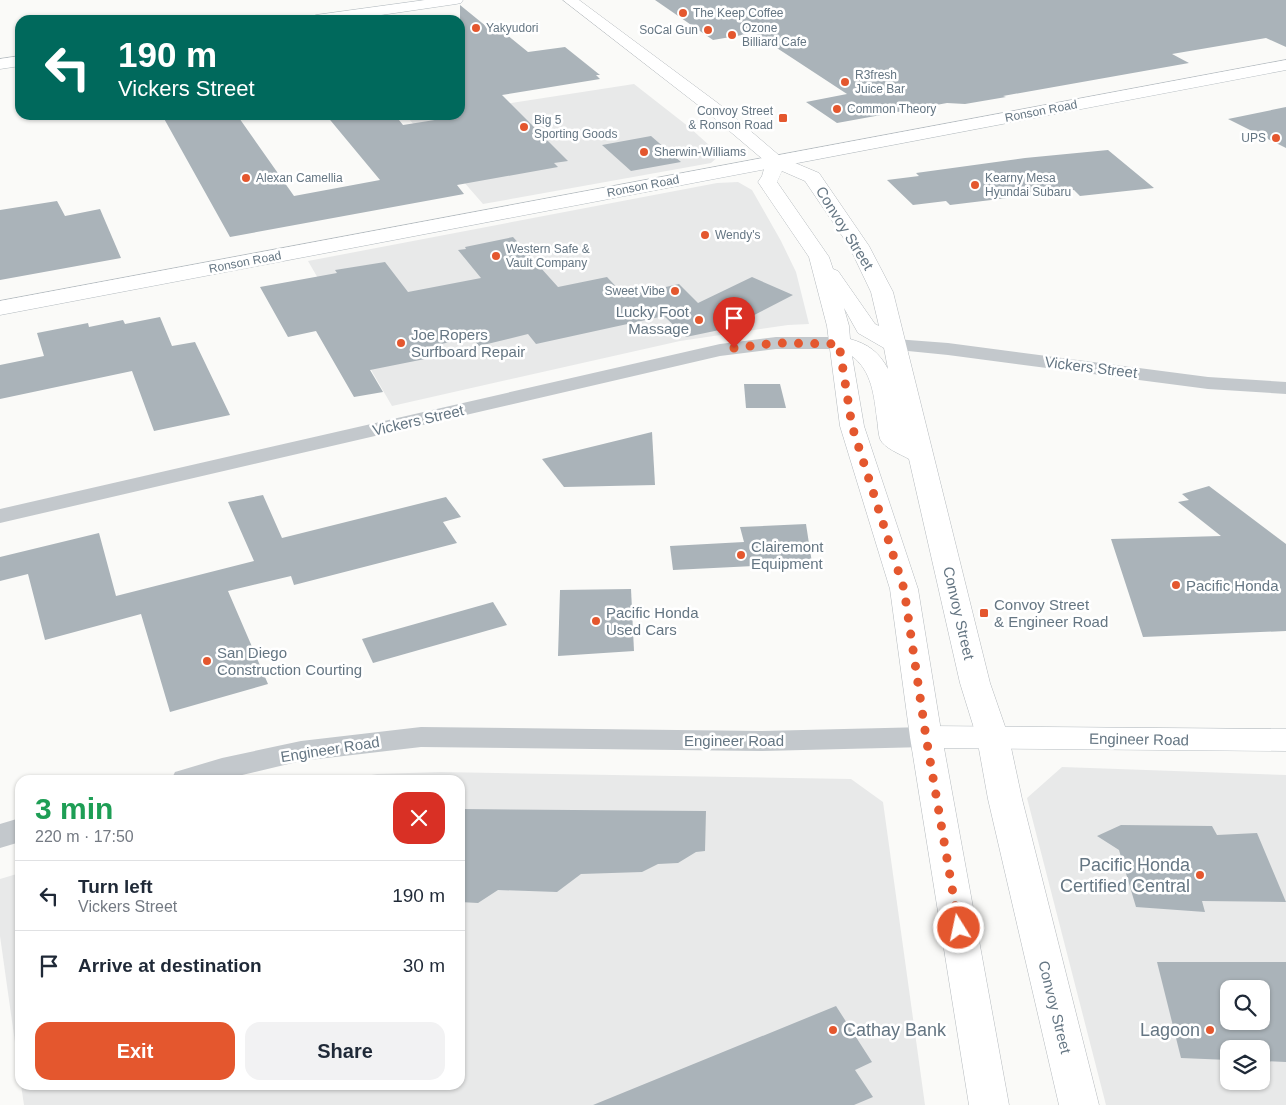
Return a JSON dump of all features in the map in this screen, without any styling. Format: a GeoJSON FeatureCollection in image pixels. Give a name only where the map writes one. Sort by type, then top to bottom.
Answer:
{"type":"FeatureCollection","features":[{"type":"Feature","properties":{"kind":"main road"},"geometry":{"type":"LineString","coordinates":[[351,15],[456,0]]}},
{"type":"Feature","properties":{"kind":"main road","name":"Convoy Street"},"geometry":{"type":"LineString","coordinates":[[570,0],[713,108],[774,161],[812,177],[859,246],[882,292],[975,683],[992,738],[1005,800],[1079,1105]]}},
{"type":"Feature","properties":{"kind":"main road"},"geometry":{"type":"LineString","coordinates":[[0,64],[15,62]]}},
{"type":"Feature","properties":{"kind":"main road","name":"Ronson Road"},"geometry":{"type":"LineString","coordinates":[[0,308],[1286,65]]}},
{"type":"Feature","properties":{"kind":"main road"},"geometry":{"type":"LineString","coordinates":[[774,161],[771,177],[767,182],[859,314],[866,328],[896,345]]}},
{"type":"Feature","properties":{"kind":"main road"},"geometry":{"type":"LineString","coordinates":[[818,257],[838,326],[839,344],[852,426],[904,589],[926,737],[989,1105]]}},
{"type":"Feature","properties":{"kind":"main road"},"geometry":{"type":"LineString","coordinates":[[839,344],[856,347],[871,359],[880,374],[892,438],[921,456]]}},
{"type":"Feature","properties":{"kind":"main road","name":"Engineer Road"},"geometry":{"type":"LineString","coordinates":[[926,737],[1286,740]]}},
{"type":"Feature","properties":{"kind":"street","name":"Vickers Street"},"geometry":{"type":"LineString","coordinates":[[0,516],[720,350],[776,343],[839,344]]}},
{"type":"Feature","properties":{"kind":"street","name":"Vickers Street"},"geometry":{"type":"LineString","coordinates":[[896,345],[948,349],[1208,383],[1286,388]]}},
{"type":"Feature","properties":{"kind":"street","name":"Engineer Road"},"geometry":{"type":"LineString","coordinates":[[202,775],[301,751],[421,737],[762,741],[926,737]]}},
{"type":"Feature","properties":{"kind":"street"},"geometry":{"type":"LineString","coordinates":[[0,836],[15,832]]}},
{"type":"Feature","properties":{"kind":"shaded area"},"geometry":{"type":"Polygon","coordinates":[[[634,84],[689,127],[720,155],[711,163],[483,204],[410,120],[465,120],[465,110],[634,84]]]}},
{"type":"Feature","properties":{"kind":"shaded area"},"geometry":{"type":"Polygon","coordinates":[[[738,182],[752,190],[781,241],[796,272],[809,324],[788,325],[680,341],[392,406],[308,261],[717,183],[738,182]]]}},
{"type":"Feature","properties":{"kind":"shaded area"},"geometry":{"type":"Polygon","coordinates":[[[1062,767],[1286,775],[1286,1105],[1106,1105],[1027,798],[1062,767]]]}},
{"type":"Feature","properties":{"kind":"shaded area"},"geometry":{"type":"Polygon","coordinates":[[[440,772],[851,779],[883,802],[925,1105],[24,1105],[22,1090],[465,1090],[465,775],[372,775],[440,772]]]}},
{"type":"Feature","properties":{"kind":"shaded area"},"geometry":{"type":"Polygon","coordinates":[[[15,874],[15,1042],[0,936],[0,879],[15,874]]]}},
{"type":"Feature","properties":{"kind":"building"},"geometry":{"type":"Polygon","coordinates":[[[655,0],[1286,0],[1286,47],[1266,38],[1172,54],[1189,63],[965,104],[947,103],[837,123],[806,102],[847,94],[754,33],[713,40],[655,0]]]}},
{"type":"Feature","properties":{"kind":"building"},"geometry":{"type":"Polygon","coordinates":[[[460,5],[487,27],[496,26],[528,52],[565,47],[600,75],[596,75],[600,79],[502,95],[568,161],[554,163],[558,167],[457,185],[464,194],[230,237],[165,120],[241,120],[294,196],[380,180],[330,120],[399,120],[403,125],[435,120],[465,120],[465,15],[460,15],[460,5]]]}},
{"type":"Feature","properties":{"kind":"building","name":"UPS"},"geometry":{"type":"Polygon","coordinates":[[[1286,107],[1286,148],[1228,119],[1286,107]]]}},
{"type":"Feature","properties":{"kind":"building"},"geometry":{"type":"Polygon","coordinates":[[[651,136],[681,162],[631,171],[602,145],[651,136]]]}},
{"type":"Feature","properties":{"kind":"building"},"geometry":{"type":"Polygon","coordinates":[[[1108,150],[1154,188],[1080,196],[1074,190],[950,205],[946,201],[913,205],[887,180],[919,176],[916,173],[1025,158],[1108,150]]]}},
{"type":"Feature","properties":{"kind":"building"},"geometry":{"type":"Polygon","coordinates":[[[57,201],[65,216],[100,209],[121,258],[0,280],[0,210],[57,201]]]}},
{"type":"Feature","properties":{"kind":"building"},"geometry":{"type":"Polygon","coordinates":[[[513,237],[558,287],[607,277],[625,296],[679,284],[698,303],[752,277],[793,295],[729,328],[686,337],[664,316],[536,344],[528,334],[479,346],[471,337],[420,349],[425,359],[370,370],[383,392],[354,397],[316,331],[288,337],[260,287],[337,273],[335,270],[385,262],[408,292],[481,278],[458,250],[513,237]]]}},
{"type":"Feature","properties":{"kind":"building"},"geometry":{"type":"Polygon","coordinates":[[[160,317],[172,346],[195,342],[230,415],[154,431],[132,371],[0,399],[0,365],[44,356],[37,333],[88,323],[89,327],[123,320],[125,324],[160,317]]]}},
{"type":"Feature","properties":{"kind":"building"},"geometry":{"type":"Polygon","coordinates":[[[744,384],[780,384],[786,408],[746,408],[744,384]]]}},
{"type":"Feature","properties":{"kind":"building"},"geometry":{"type":"Polygon","coordinates":[[[652,432],[655,485],[564,487],[542,459],[652,432]]]}},
{"type":"Feature","properties":{"kind":"building"},"geometry":{"type":"Polygon","coordinates":[[[1209,486],[1286,544],[1286,631],[1143,637],[1111,539],[1221,536],[1178,502],[1189,500],[1182,494],[1209,486]]]}},
{"type":"Feature","properties":{"kind":"building"},"geometry":{"type":"Polygon","coordinates":[[[263,495],[282,538],[446,497],[461,517],[443,522],[457,543],[294,585],[291,576],[228,591],[268,684],[170,712],[141,614],[45,640],[28,574],[0,581],[0,557],[99,533],[116,596],[254,561],[228,502],[263,495]]]}},
{"type":"Feature","properties":{"kind":"building","name":"Clairemont Equipment"},"geometry":{"type":"Polygon","coordinates":[[[806,524],[812,563],[673,570],[670,546],[744,542],[740,527],[806,524]]]}},
{"type":"Feature","properties":{"kind":"building","name":"Pacific Honda Used Cars"},"geometry":{"type":"Polygon","coordinates":[[[631,589],[634,651],[558,656],[560,590],[631,589]]]}},
{"type":"Feature","properties":{"kind":"building"},"geometry":{"type":"Polygon","coordinates":[[[493,602],[507,625],[373,663],[362,639],[493,602]]]}},
{"type":"Feature","properties":{"kind":"building"},"geometry":{"type":"Polygon","coordinates":[[[465,809],[706,811],[705,851],[696,852],[678,863],[658,864],[642,872],[581,874],[557,892],[498,890],[478,903],[465,902],[465,809]]]}},
{"type":"Feature","properties":{"kind":"building","name":"Pacific Honda Certified Central"},"geometry":{"type":"Polygon","coordinates":[[[1121,825],[1212,826],[1217,835],[1257,833],[1286,902],[1202,901],[1205,912],[1136,907],[1119,850],[1097,836],[1121,825]]]}},
{"type":"Feature","properties":{"kind":"building"},"geometry":{"type":"Polygon","coordinates":[[[1157,962],[1286,962],[1286,1062],[1270,1061],[1270,1040],[1220,1040],[1220,1060],[1181,1058],[1157,962]]]}},
{"type":"Feature","properties":{"kind":"building"},"geometry":{"type":"Polygon","coordinates":[[[836,1006],[872,1062],[855,1070],[873,1097],[854,1105],[593,1105],[836,1006]]]}},
{"type":"Feature","properties":{"kind":"place","name":"The Keep Coffee"},"geometry":{"type":"Point","coordinates":[683,13]}},
{"type":"Feature","properties":{"kind":"place","name":"Yakyudori"},"geometry":{"type":"Point","coordinates":[476,28]}},
{"type":"Feature","properties":{"kind":"place","name":"SoCal Gun"},"geometry":{"type":"Point","coordinates":[708,30]}},
{"type":"Feature","properties":{"kind":"place","name":"Ozone Billiard Cafe"},"geometry":{"type":"Point","coordinates":[732,35]}},
{"type":"Feature","properties":{"kind":"place","name":"R3fresh Juice Bar"},"geometry":{"type":"Point","coordinates":[845,82]}},
{"type":"Feature","properties":{"kind":"place","name":"Common Theory"},"geometry":{"type":"Point","coordinates":[837,109]}},
{"type":"Feature","properties":{"kind":"place","name":"Convoy Street & Ronson Road"},"geometry":{"type":"Point","coordinates":[783,118]}},
{"type":"Feature","properties":{"kind":"place","name":"Big 5 Sporting Goods"},"geometry":{"type":"Point","coordinates":[524,127]}},
{"type":"Feature","properties":{"kind":"place","name":"UPS"},"geometry":{"type":"Point","coordinates":[1276,138]}},
{"type":"Feature","properties":{"kind":"place","name":"Sherwin-Williams"},"geometry":{"type":"Point","coordinates":[644,152]}},
{"type":"Feature","properties":{"kind":"place","name":"Alexan Camellia"},"geometry":{"type":"Point","coordinates":[246,178]}},
{"type":"Feature","properties":{"kind":"place","name":"Kearny Mesa Hyundai Subaru"},"geometry":{"type":"Point","coordinates":[975,185]}},
{"type":"Feature","properties":{"kind":"place","name":"Wendy's"},"geometry":{"type":"Point","coordinates":[705,235]}},
{"type":"Feature","properties":{"kind":"place","name":"Western Safe & Vault Company"},"geometry":{"type":"Point","coordinates":[496,256]}},
{"type":"Feature","properties":{"kind":"place","name":"Sweet Vibe"},"geometry":{"type":"Point","coordinates":[675,291]}},
{"type":"Feature","properties":{"kind":"place","name":"Lucky Foot Massage"},"geometry":{"type":"Point","coordinates":[699,320]}},
{"type":"Feature","properties":{"kind":"place","name":"Joe Ropers Surfboard Repair"},"geometry":{"type":"Point","coordinates":[401,343]}},
{"type":"Feature","properties":{"kind":"place","name":"Clairemont Equipment"},"geometry":{"type":"Point","coordinates":[741,555]}},
{"type":"Feature","properties":{"kind":"place","name":"Pacific Honda"},"geometry":{"type":"Point","coordinates":[1176,585]}},
{"type":"Feature","properties":{"kind":"place","name":"Convoy Street & Engineer Road"},"geometry":{"type":"Point","coordinates":[984,613]}},
{"type":"Feature","properties":{"kind":"place","name":"Pacific Honda Used Cars"},"geometry":{"type":"Point","coordinates":[596,621]}},
{"type":"Feature","properties":{"kind":"place","name":"San Diego Construction Courting"},"geometry":{"type":"Point","coordinates":[207,661]}},
{"type":"Feature","properties":{"kind":"place","name":"Pacific Honda Certified Central"},"geometry":{"type":"Point","coordinates":[1200,875]}},
{"type":"Feature","properties":{"kind":"place","name":"Cathay Bank"},"geometry":{"type":"Point","coordinates":[833,1030]}},
{"type":"Feature","properties":{"kind":"place","name":"Lagoon"},"geometry":{"type":"Point","coordinates":[1210,1030]}},
{"type":"Feature","properties":{"kind":"route"},"geometry":{"type":"LineString","coordinates":[[734,348],[776,343],[839,344],[852,426],[904,589],[926,737],[959,928]]}}]}
